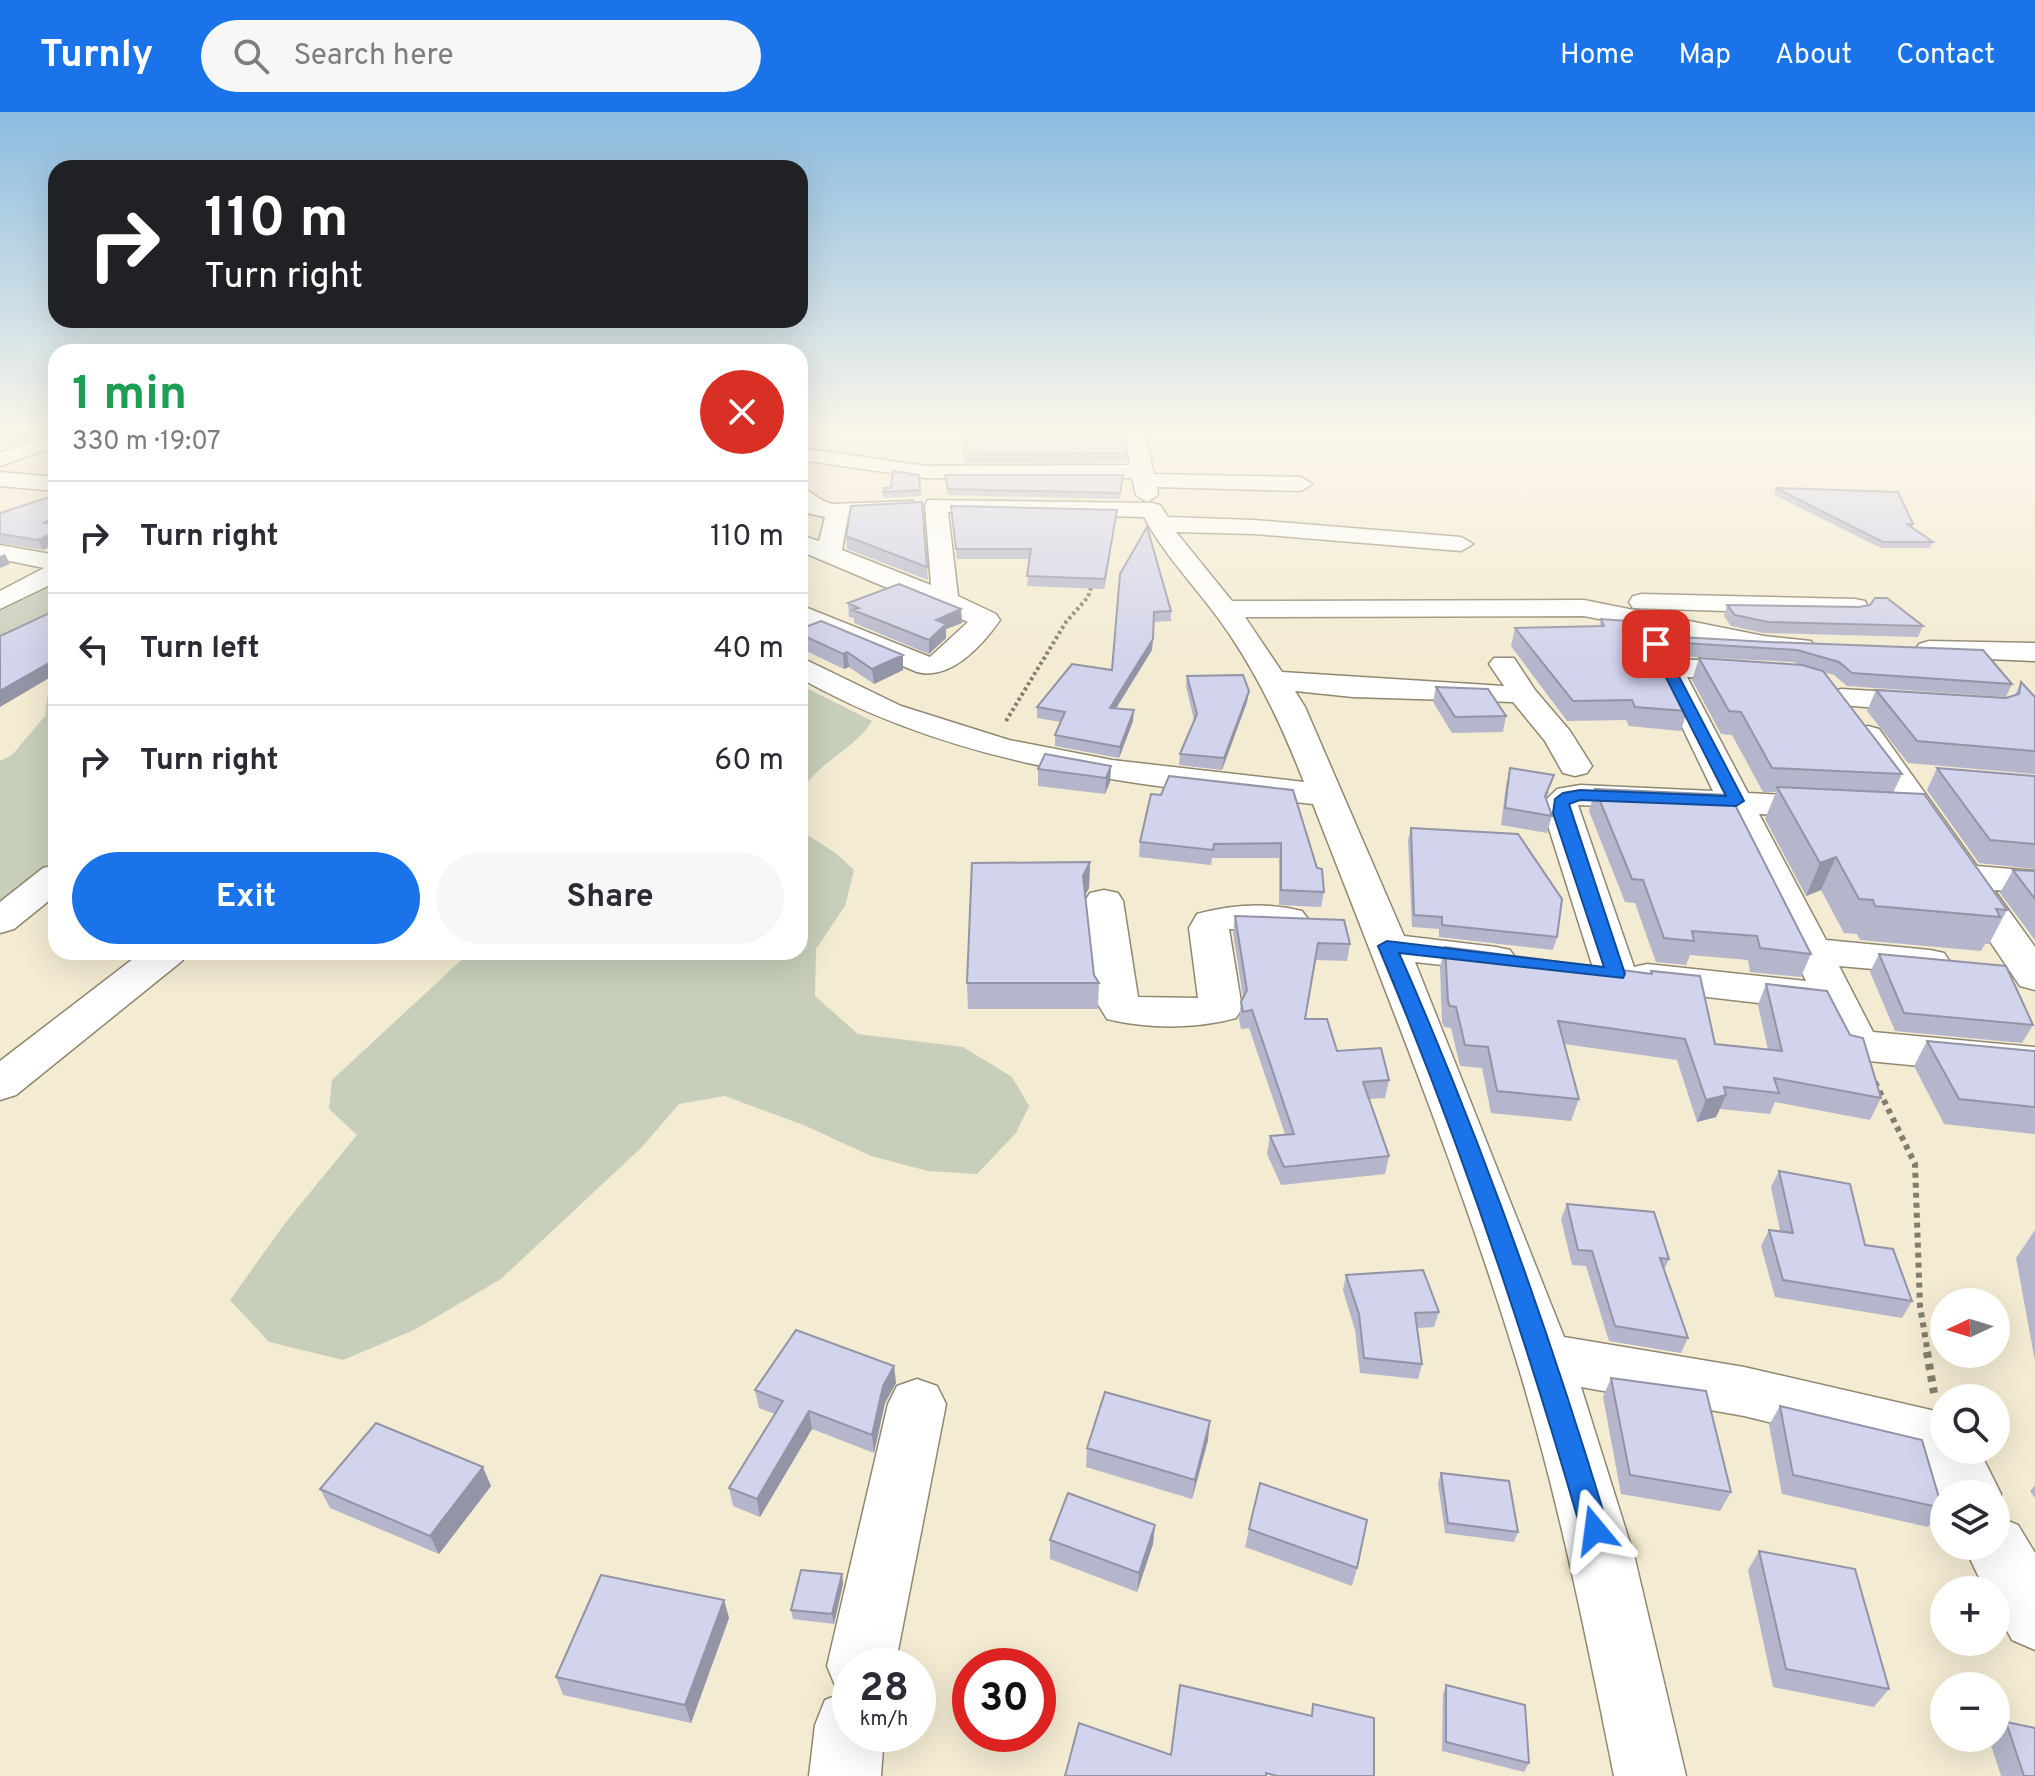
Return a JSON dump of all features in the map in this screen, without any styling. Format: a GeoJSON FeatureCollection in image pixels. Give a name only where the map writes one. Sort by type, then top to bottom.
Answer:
{"type":"FeatureCollection","features":[{"type":"Feature","properties":{"kind":"street"},"geometry":{"type":"LineString","coordinates":[[812,506],[837,512],[849,507],[908,506]]}},
{"type":"Feature","properties":{"kind":"street"},"geometry":{"type":"LineString","coordinates":[[936,506],[945,600]]}},
{"type":"Feature","properties":{"kind":"street"},"geometry":{"type":"LineString","coordinates":[[948,506],[1156,517],[1461,544]]}},
{"type":"Feature","properties":{"kind":"street"},"geometry":{"type":"LineString","coordinates":[[1152,506],[1156,517],[1276,680],[1326,795],[1354,928],[1427,1040],[1544,1358],[1603,1559],[1650,1776]]}},
{"type":"Feature","properties":{"kind":"street"},"geometry":{"type":"LineString","coordinates":[[829,554],[837,512]]}},
{"type":"Feature","properties":{"kind":"street"},"geometry":{"type":"LineString","coordinates":[[808,545],[945,600],[986,620],[942,663],[931,666],[895,655],[808,617]]}},
{"type":"Feature","properties":{"kind":"street"},"geometry":{"type":"LineString","coordinates":[[0,552],[48,561]]}},
{"type":"Feature","properties":{"kind":"street"},"geometry":{"type":"LineString","coordinates":[[0,601],[48,576]]}},
{"type":"Feature","properties":{"kind":"street"},"geometry":{"type":"LineString","coordinates":[[1603,610],[1667,601],[1855,607]]}},
{"type":"Feature","properties":{"kind":"street"},"geometry":{"type":"LineString","coordinates":[[1225,609],[1551,607],[1603,610],[1764,644],[1823,676],[1896,775],[2032,974]]}},
{"type":"Feature","properties":{"kind":"street"},"geometry":{"type":"LineString","coordinates":[[1905,650],[2035,652]]}},
{"type":"Feature","properties":{"kind":"street"},"geometry":{"type":"LineString","coordinates":[[1948,704],[1823,676],[1662,656],[1858,1045],[2035,1062]]}},
{"type":"Feature","properties":{"kind":"street"},"geometry":{"type":"LineString","coordinates":[[1504,664],[1521,686],[1520,691],[1559,738],[1575,766]]}},
{"type":"Feature","properties":{"kind":"street"},"geometry":{"type":"LineString","coordinates":[[808,670],[900,717],[989,744],[1119,769],[1326,795]]}},
{"type":"Feature","properties":{"kind":"street"},"geometry":{"type":"LineString","coordinates":[[1276,680],[1364,689],[1504,695],[1520,691]]}},
{"type":"Feature","properties":{"kind":"street"},"geometry":{"type":"LineString","coordinates":[[1896,775],[1942,779]]}},
{"type":"Feature","properties":{"kind":"street"},"geometry":{"type":"LineString","coordinates":[[1616,974],[1561,813],[1561,802],[1569,796],[1736,801],[1921,813]]}},
{"type":"Feature","properties":{"kind":"street"},"geometry":{"type":"LineString","coordinates":[[1966,876],[2035,882]]}},
{"type":"Feature","properties":{"kind":"street"},"geometry":{"type":"LineString","coordinates":[[0,921],[48,882]]}},
{"type":"Feature","properties":{"kind":"street"},"geometry":{"type":"LineString","coordinates":[[1104,901],[1117,1001],[1122,1009],[1130,1011],[1207,1012],[1221,1008],[1209,928],[1219,918],[1354,928],[1555,966],[1835,998]]}},
{"type":"Feature","properties":{"kind":"street"},"geometry":{"type":"LineString","coordinates":[[1811,951],[2032,974]]}},
{"type":"Feature","properties":{"kind":"street"},"geometry":{"type":"LineString","coordinates":[[0,1084],[158,960]]}},
{"type":"Feature","properties":{"kind":"street"},"geometry":{"type":"LineString","coordinates":[[1544,1358],[1708,1383],[1930,1440]]}},
{"type":"Feature","properties":{"kind":"street"},"geometry":{"type":"LineString","coordinates":[[865,1648],[917,1404]]}},
{"type":"Feature","properties":{"kind":"street"},"geometry":{"type":"LineString","coordinates":[[2004,1560],[2035,1617]]}},
{"type":"Feature","properties":{"kind":"street"},"geometry":{"type":"LineString","coordinates":[[845,1776],[847,1752]]}},
{"type":"Feature","properties":{"kind":"path"},"geometry":{"type":"LineString","coordinates":[[989,744],[1018,704],[1066,622],[1088,597],[1094,577]]}},
{"type":"Feature","properties":{"kind":"path"},"geometry":{"type":"LineString","coordinates":[[1858,1045],[1915,1164],[1920,1306],[1934,1384]]}},
{"type":"Feature","properties":{"kind":"green space"},"geometry":{"type":"Polygon","coordinates":[[[48,580],[48,657],[0,636],[0,602],[48,580]]]}},
{"type":"Feature","properties":{"kind":"green space"},"geometry":{"type":"Polygon","coordinates":[[[808,689],[872,721],[808,782],[808,689]]]}},
{"type":"Feature","properties":{"kind":"green space"},"geometry":{"type":"Polygon","coordinates":[[[48,692],[48,902],[0,907],[0,761],[12,755],[45,716],[48,692]]]}},
{"type":"Feature","properties":{"kind":"green space"},"geometry":{"type":"Polygon","coordinates":[[[808,835],[837,854],[854,870],[845,906],[816,949],[815,996],[858,1034],[963,1047],[1012,1077],[1029,1106],[1016,1133],[977,1174],[928,1171],[871,1156],[806,1126],[725,1096],[679,1104],[642,1147],[501,1279],[414,1330],[343,1360],[269,1342],[230,1300],[286,1222],[357,1135],[329,1109],[332,1080],[461,960],[808,960],[808,835]]]}},
{"type":"Feature","properties":{"kind":"building"},"geometry":{"type":"Polygon","coordinates":[[[23,506],[48,506],[48,521],[43,523],[48,523],[48,536],[38,540],[0,534],[0,513],[23,506]]]}},
{"type":"Feature","properties":{"kind":"building"},"geometry":{"type":"Polygon","coordinates":[[[851,506],[922,506],[927,567],[846,536],[851,506]]]}},
{"type":"Feature","properties":{"kind":"building"},"geometry":{"type":"Polygon","coordinates":[[[951,506],[1117,510],[1105,579],[1027,576],[1031,549],[956,549],[951,506]]]}},
{"type":"Feature","properties":{"kind":"building"},"geometry":{"type":"Polygon","coordinates":[[[1811,506],[1904,506],[1913,524],[1907,524],[1933,542],[1883,542],[1811,506]]]}},
{"type":"Feature","properties":{"kind":"building"},"geometry":{"type":"Polygon","coordinates":[[[1147,527],[1171,611],[1154,612],[1153,639],[1110,708],[1134,710],[1120,747],[1055,735],[1065,712],[1037,707],[1072,664],[1112,670],[1120,574],[1147,527]]]}},
{"type":"Feature","properties":{"kind":"building"},"geometry":{"type":"Polygon","coordinates":[[[899,584],[961,609],[936,620],[946,624],[929,640],[853,610],[859,608],[848,603],[899,584]]]}},
{"type":"Feature","properties":{"kind":"building"},"geometry":{"type":"Polygon","coordinates":[[[1875,598],[1887,598],[1923,626],[1768,622],[1735,615],[1727,605],[1859,607],[1870,605],[1875,598]]]}},
{"type":"Feature","properties":{"kind":"building"},"geometry":{"type":"Polygon","coordinates":[[[48,614],[48,664],[0,691],[0,636],[48,614]]]}},
{"type":"Feature","properties":{"kind":"building"},"geometry":{"type":"Polygon","coordinates":[[[1601,619],[1651,623],[1647,631],[1687,711],[1635,707],[1632,700],[1573,701],[1515,628],[1604,626],[1601,619]]]}},
{"type":"Feature","properties":{"kind":"building"},"geometry":{"type":"Polygon","coordinates":[[[821,621],[903,655],[872,669],[847,652],[843,654],[808,638],[808,626],[821,621]]]}},
{"type":"Feature","properties":{"kind":"building"},"geometry":{"type":"Polygon","coordinates":[[[1680,637],[1983,650],[2012,684],[1852,673],[1839,662],[1797,650],[1684,643],[1680,637]]]}},
{"type":"Feature","properties":{"kind":"building"},"geometry":{"type":"Polygon","coordinates":[[[1699,658],[1802,665],[1823,671],[1902,774],[1772,768],[1741,712],[1729,711],[1699,658]]]}},
{"type":"Feature","properties":{"kind":"building"},"geometry":{"type":"Polygon","coordinates":[[[1243,675],[1249,691],[1224,758],[1180,754],[1197,714],[1187,676],[1243,675]]]}},
{"type":"Feature","properties":{"kind":"building"},"geometry":{"type":"Polygon","coordinates":[[[2021,682],[2035,697],[2035,751],[1917,741],[1876,690],[2006,698],[2019,694],[2021,682]]]}},
{"type":"Feature","properties":{"kind":"building"},"geometry":{"type":"Polygon","coordinates":[[[1436,687],[1488,689],[1506,716],[1455,717],[1436,687]]]}},
{"type":"Feature","properties":{"kind":"building"},"geometry":{"type":"Polygon","coordinates":[[[1045,754],[1111,766],[1106,778],[1038,769],[1045,754]]]}},
{"type":"Feature","properties":{"kind":"building"},"geometry":{"type":"Polygon","coordinates":[[[1510,768],[1554,775],[1545,796],[1552,816],[1505,808],[1510,768]]]}},
{"type":"Feature","properties":{"kind":"building"},"geometry":{"type":"Polygon","coordinates":[[[1937,768],[2035,776],[2035,844],[1990,840],[1937,768]]]}},
{"type":"Feature","properties":{"kind":"building"},"geometry":{"type":"Polygon","coordinates":[[[1169,776],[1293,790],[1317,868],[1322,869],[1324,892],[1281,890],[1281,843],[1214,844],[1213,850],[1140,842],[1151,794],[1161,795],[1169,776]]]}},
{"type":"Feature","properties":{"kind":"building"},"geometry":{"type":"Polygon","coordinates":[[[1777,787],[1924,794],[2007,910],[1996,909],[2000,917],[1875,906],[1873,900],[1859,899],[1836,857],[1820,863],[1777,787]]]}},
{"type":"Feature","properties":{"kind":"building"},"geometry":{"type":"Polygon","coordinates":[[[1595,789],[1730,795],[1811,954],[1760,948],[1757,936],[1692,931],[1694,941],[1664,938],[1643,880],[1632,879],[1595,789]]]}},
{"type":"Feature","properties":{"kind":"building"},"geometry":{"type":"Polygon","coordinates":[[[1411,828],[1518,834],[1562,899],[1557,937],[1442,925],[1442,917],[1414,915],[1411,828]]]}},
{"type":"Feature","properties":{"kind":"building"},"geometry":{"type":"Polygon","coordinates":[[[1090,862],[1083,876],[1094,975],[1099,983],[967,983],[972,863],[1090,862]]]}},
{"type":"Feature","properties":{"kind":"building"},"geometry":{"type":"Polygon","coordinates":[[[2013,870],[2035,871],[2035,899],[2013,870]]]}},
{"type":"Feature","properties":{"kind":"building"},"geometry":{"type":"Polygon","coordinates":[[[1235,916],[1344,920],[1350,944],[1318,943],[1305,1019],[1327,1019],[1337,1051],[1381,1048],[1389,1080],[1363,1082],[1389,1156],[1284,1167],[1270,1136],[1294,1134],[1252,1010],[1243,1012],[1241,1002],[1247,990],[1235,916]]]}},
{"type":"Feature","properties":{"kind":"building"},"geometry":{"type":"Polygon","coordinates":[[[1445,947],[1652,974],[1651,971],[1700,976],[1715,1044],[1782,1051],[1766,984],[1827,991],[1850,1035],[1863,1038],[1881,1098],[1774,1078],[1779,1093],[1724,1087],[1726,1095],[1706,1100],[1685,1039],[1558,1021],[1579,1099],[1497,1091],[1488,1047],[1465,1045],[1456,1007],[1450,1006],[1448,1001],[1445,947]]]}},
{"type":"Feature","properties":{"kind":"building"},"geometry":{"type":"Polygon","coordinates":[[[1879,954],[2006,966],[2033,1025],[1904,1013],[1879,954]]]}},
{"type":"Feature","properties":{"kind":"building"},"geometry":{"type":"Polygon","coordinates":[[[1927,1041],[2035,1051],[2035,1107],[1959,1099],[1927,1041]]]}},
{"type":"Feature","properties":{"kind":"building"},"geometry":{"type":"Polygon","coordinates":[[[1779,1171],[1850,1184],[1865,1245],[1893,1249],[1912,1301],[1783,1280],[1769,1230],[1793,1233],[1779,1171]]]}},
{"type":"Feature","properties":{"kind":"building"},"geometry":{"type":"Polygon","coordinates":[[[1567,1204],[1654,1212],[1669,1259],[1660,1258],[1688,1338],[1615,1326],[1592,1251],[1578,1250],[1567,1204]]]}},
{"type":"Feature","properties":{"kind":"building"},"geometry":{"type":"Polygon","coordinates":[[[1423,1270],[1439,1312],[1415,1313],[1422,1364],[1364,1358],[1359,1314],[1346,1275],[1423,1270]]]}},
{"type":"Feature","properties":{"kind":"building"},"geometry":{"type":"Polygon","coordinates":[[[796,1330],[894,1366],[883,1386],[872,1435],[809,1411],[757,1499],[729,1488],[783,1401],[755,1390],[796,1330]]]}},
{"type":"Feature","properties":{"kind":"building"},"geometry":{"type":"Polygon","coordinates":[[[1611,1378],[1706,1391],[1731,1492],[1630,1475],[1611,1378]]]}},
{"type":"Feature","properties":{"kind":"building"},"geometry":{"type":"Polygon","coordinates":[[[1105,1392],[1210,1421],[1195,1480],[1087,1448],[1105,1392]]]}},
{"type":"Feature","properties":{"kind":"building"},"geometry":{"type":"Polygon","coordinates":[[[1780,1406],[1922,1440],[1934,1480],[1930,1480],[1930,1505],[1793,1475],[1780,1406]]]}},
{"type":"Feature","properties":{"kind":"building"},"geometry":{"type":"Polygon","coordinates":[[[376,1423],[483,1467],[430,1536],[320,1489],[376,1423]]]}},
{"type":"Feature","properties":{"kind":"building"},"geometry":{"type":"Polygon","coordinates":[[[1441,1473],[1509,1481],[1518,1532],[1448,1523],[1441,1473]]]}},
{"type":"Feature","properties":{"kind":"building"},"geometry":{"type":"Polygon","coordinates":[[[1260,1483],[1367,1520],[1357,1568],[1249,1529],[1260,1483]]]}},
{"type":"Feature","properties":{"kind":"building"},"geometry":{"type":"Polygon","coordinates":[[[1068,1493],[1155,1525],[1139,1573],[1050,1540],[1068,1493]]]}},
{"type":"Feature","properties":{"kind":"building"},"geometry":{"type":"Polygon","coordinates":[[[1759,1551],[1855,1569],[1889,1689],[1786,1669],[1759,1551]]]}},
{"type":"Feature","properties":{"kind":"building"},"geometry":{"type":"Polygon","coordinates":[[[801,1570],[842,1574],[832,1614],[791,1610],[801,1570]]]}},
{"type":"Feature","properties":{"kind":"building"},"geometry":{"type":"Polygon","coordinates":[[[601,1575],[724,1600],[685,1705],[556,1677],[601,1575]]]}},
{"type":"Feature","properties":{"kind":"building"},"geometry":{"type":"Polygon","coordinates":[[[1180,1685],[1312,1716],[1313,1704],[1374,1718],[1374,1776],[1277,1776],[1266,1773],[1266,1776],[1065,1776],[1079,1723],[1171,1755],[1180,1685]]]}},
{"type":"Feature","properties":{"kind":"building"},"geometry":{"type":"Polygon","coordinates":[[[1446,1685],[1525,1705],[1529,1763],[1446,1742],[1446,1685]]]}},
{"type":"Feature","properties":{"kind":"building"},"geometry":{"type":"Polygon","coordinates":[[[2010,1723],[2035,1728],[2035,1776],[2024,1776],[2010,1734],[2010,1723]]]}},
{"type":"Feature","properties":{"kind":"route"},"geometry":{"type":"LineString","coordinates":[[1595,1530],[1544,1358],[1427,1040],[1387,946],[1616,974],[1561,813],[1561,802],[1569,796],[1580,795],[1736,801],[1656,644]]}}]}
